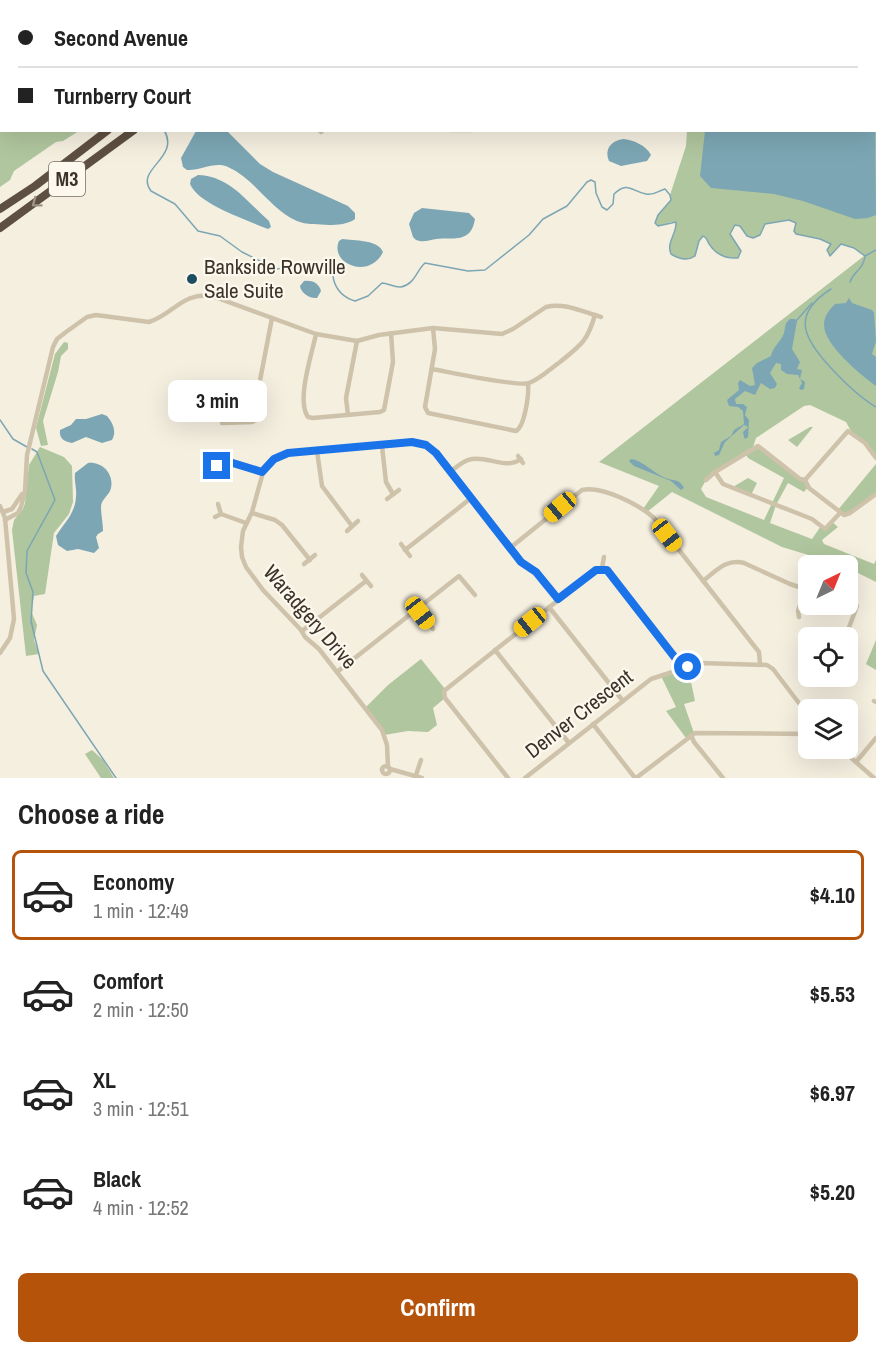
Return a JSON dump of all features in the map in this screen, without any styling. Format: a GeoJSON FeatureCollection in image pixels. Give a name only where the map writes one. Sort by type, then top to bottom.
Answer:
{"type":"FeatureCollection","features":[{"type":"Feature","properties":{"kind":"highway","name":"M3"},"geometry":{"type":"LineString","coordinates":[[0,209],[45,179],[105,132]]}},
{"type":"Feature","properties":{"kind":"highway","name":"M3"},"geometry":{"type":"LineString","coordinates":[[0,228],[131,132]]}},
{"type":"Feature","properties":{"kind":"street"},"geometry":{"type":"LineString","coordinates":[[5,520],[12,517],[21,507],[27,455],[53,347],[57,339],[87,317],[96,315],[149,322],[156,320],[192,296],[201,295],[212,296],[316,334],[357,341],[391,333],[432,328],[502,334],[552,305],[566,306],[598,316],[586,340],[528,384],[432,369]]}},
{"type":"Feature","properties":{"kind":"street"},"geometry":{"type":"LineString","coordinates":[[222,423],[256,420],[257,396],[272,318]]}},
{"type":"Feature","properties":{"kind":"street"},"geometry":{"type":"LineString","coordinates":[[432,328],[435,349],[425,407],[426,412],[430,415],[519,431],[529,393],[528,384]]}},
{"type":"Feature","properties":{"kind":"street"},"geometry":{"type":"LineString","coordinates":[[316,334],[304,392],[305,412],[308,417],[313,418],[384,410],[393,362],[391,333]]}},
{"type":"Feature","properties":{"kind":"street"},"geometry":{"type":"LineString","coordinates":[[348,415],[346,398],[357,341]]}},
{"type":"Feature","properties":{"kind":"street"},"geometry":{"type":"LineString","coordinates":[[805,480],[846,432],[850,432],[865,443],[876,458]]}},
{"type":"Feature","properties":{"kind":"street"},"geometry":{"type":"LineString","coordinates":[[218,453],[223,460],[262,472],[274,459],[284,454],[409,442],[423,444],[436,453],[521,562],[540,576],[558,599]]}},
{"type":"Feature","properties":{"kind":"street"},"geometry":{"type":"LineString","coordinates":[[382,446],[386,482],[393,495]]}},
{"type":"Feature","properties":{"kind":"street"},"geometry":{"type":"LineString","coordinates":[[706,480],[714,472],[758,446],[800,479],[805,480],[809,488],[844,515],[849,514],[876,494]]}},
{"type":"Feature","properties":{"kind":"street"},"geometry":{"type":"LineString","coordinates":[[316,452],[321,483],[352,526]]}},
{"type":"Feature","properties":{"kind":"street"},"geometry":{"type":"LineString","coordinates":[[450,472],[464,461],[472,459],[512,464],[521,459]]}},
{"type":"Feature","properties":{"kind":"street"},"geometry":{"type":"LineString","coordinates":[[217,466],[223,460]]}},
{"type":"Feature","properties":{"kind":"street","name":"Waradgery Drive"},"geometry":{"type":"LineString","coordinates":[[262,472],[241,547],[245,565],[267,594],[305,637],[318,648],[382,730],[388,757],[387,772]]}},
{"type":"Feature","properties":{"kind":"street"},"geometry":{"type":"LineString","coordinates":[[714,472],[722,483],[812,519],[825,529],[840,513]]}},
{"type":"Feature","properties":{"kind":"street"},"geometry":{"type":"LineString","coordinates":[[1,509],[10,511],[17,504],[25,483]]}},
{"type":"Feature","properties":{"kind":"street"},"geometry":{"type":"LineString","coordinates":[[510,548],[577,492],[584,489],[595,488],[636,505],[650,514],[758,650],[760,664],[773,669],[798,702]]}},
{"type":"Feature","properties":{"kind":"street"},"geometry":{"type":"LineString","coordinates":[[387,499],[399,489]]}},
{"type":"Feature","properties":{"kind":"street"},"geometry":{"type":"LineString","coordinates":[[405,550],[470,499]]}},
{"type":"Feature","properties":{"kind":"street"},"geometry":{"type":"LineString","coordinates":[[218,504],[221,514]]}},
{"type":"Feature","properties":{"kind":"street"},"geometry":{"type":"LineString","coordinates":[[0,653],[10,638],[13,626],[5,559],[5,520],[1,509]]}},
{"type":"Feature","properties":{"kind":"street"},"geometry":{"type":"LineString","coordinates":[[252,513],[282,525],[310,560]]}},
{"type":"Feature","properties":{"kind":"street"},"geometry":{"type":"LineString","coordinates":[[215,517],[221,514],[246,523]]}},
{"type":"Feature","properties":{"kind":"street"},"geometry":{"type":"LineString","coordinates":[[347,531],[358,521]]}},
{"type":"Feature","properties":{"kind":"street"},"geometry":{"type":"LineString","coordinates":[[401,544],[410,556]]}},
{"type":"Feature","properties":{"kind":"street"},"geometry":{"type":"LineString","coordinates":[[304,564],[315,555]]}},
{"type":"Feature","properties":{"kind":"street"},"geometry":{"type":"LineString","coordinates":[[602,568],[604,557]]}},
{"type":"Feature","properties":{"kind":"street"},"geometry":{"type":"LineString","coordinates":[[703,581],[725,564],[736,561],[798,586]]}},
{"type":"Feature","properties":{"kind":"street"},"geometry":{"type":"LineString","coordinates":[[508,778],[444,695],[447,687],[558,599],[596,570],[602,568]]}},
{"type":"Feature","properties":{"kind":"street"},"geometry":{"type":"LineString","coordinates":[[602,568],[613,577],[683,668]]}},
{"type":"Feature","properties":{"kind":"street"},"geometry":{"type":"LineString","coordinates":[[362,575],[371,586]]}},
{"type":"Feature","properties":{"kind":"street"},"geometry":{"type":"LineString","coordinates":[[337,672],[459,576],[475,595]]}},
{"type":"Feature","properties":{"kind":"street"},"geometry":{"type":"LineString","coordinates":[[302,631],[366,581]]}},
{"type":"Feature","properties":{"kind":"street"},"geometry":{"type":"LineString","coordinates":[[549,607],[623,701]]}},
{"type":"Feature","properties":{"kind":"street"},"geometry":{"type":"LineString","coordinates":[[417,609],[433,629]]}},
{"type":"Feature","properties":{"kind":"street"},"geometry":{"type":"LineString","coordinates":[[495,650],[569,743]]}},
{"type":"Feature","properties":{"kind":"street","name":"Denver Crescent"},"geometry":{"type":"LineString","coordinates":[[525,778],[649,681],[703,663],[760,664]]}},
{"type":"Feature","properties":{"kind":"street"},"geometry":{"type":"LineString","coordinates":[[593,724],[635,778],[691,735],[702,732],[798,734]]}},
{"type":"Feature","properties":{"kind":"street"},"geometry":{"type":"LineString","coordinates":[[691,735],[723,778]]}},
{"type":"Feature","properties":{"kind":"street"},"geometry":{"type":"LineString","coordinates":[[856,762],[876,738]]}},
{"type":"Feature","properties":{"kind":"street"},"geometry":{"type":"LineString","coordinates":[[853,759],[866,776],[874,778]]}},
{"type":"Feature","properties":{"kind":"street"},"geometry":{"type":"LineString","coordinates":[[416,775],[421,760]]}},
{"type":"Feature","properties":{"kind":"street"},"geometry":{"type":"LineString","coordinates":[[387,772],[399,772],[422,778]]}},
{"type":"Feature","properties":{"kind":"green space"},"geometry":{"type":"Polygon","coordinates":[[[0,132],[77,132],[63,141],[56,142],[14,171],[10,180],[0,187],[0,132]]]}},
{"type":"Feature","properties":{"kind":"green space"},"geometry":{"type":"Polygon","coordinates":[[[687,132],[876,132],[876,458],[865,443],[852,433],[846,422],[810,405],[804,406],[756,438],[753,447],[756,446],[808,487],[804,492],[788,483],[776,505],[770,523],[812,539],[821,526],[825,529],[832,522],[838,527],[822,540],[824,544],[852,555],[808,555],[782,547],[672,492],[647,512],[643,509],[659,486],[599,462],[864,256],[854,248],[841,244],[830,256],[827,250],[830,243],[796,234],[794,231],[796,223],[789,220],[765,224],[760,235],[753,238],[747,236],[740,226],[735,225],[730,234],[741,251],[738,258],[719,254],[703,236],[699,241],[695,256],[682,259],[670,252],[676,222],[658,226],[655,223],[658,215],[671,200],[670,195],[686,146],[687,132]],[[745,453],[706,480],[701,489],[706,497],[764,520],[784,478],[748,458],[745,453]]]}},
{"type":"Feature","properties":{"kind":"green space"},"geometry":{"type":"Polygon","coordinates":[[[64,342],[68,343],[68,349],[61,356],[43,421],[48,445],[41,446],[36,428],[55,354],[64,342]]]}},
{"type":"Feature","properties":{"kind":"green space"},"geometry":{"type":"Polygon","coordinates":[[[813,427],[797,447],[788,440],[813,427]]]}},
{"type":"Feature","properties":{"kind":"green space"},"geometry":{"type":"Polygon","coordinates":[[[40,447],[64,457],[72,466],[73,502],[69,514],[54,533],[45,594],[34,596],[31,611],[37,625],[34,640],[39,654],[26,656],[12,530],[14,520],[25,503],[29,465],[40,447]]]}},
{"type":"Feature","properties":{"kind":"green space"},"geometry":{"type":"Polygon","coordinates":[[[876,464],[876,494],[849,514],[837,511],[876,464]]]}},
{"type":"Feature","properties":{"kind":"green space"},"geometry":{"type":"Polygon","coordinates":[[[748,478],[757,483],[751,495],[733,487],[748,478]]]}},
{"type":"Feature","properties":{"kind":"green space"},"geometry":{"type":"Polygon","coordinates":[[[858,558],[874,564],[876,560],[876,582],[858,573],[858,558]]]}},
{"type":"Feature","properties":{"kind":"green space"},"geometry":{"type":"Polygon","coordinates":[[[876,640],[876,670],[866,664],[876,640]]]}},
{"type":"Feature","properties":{"kind":"green space"},"geometry":{"type":"Polygon","coordinates":[[[421,659],[445,689],[445,698],[433,708],[437,725],[428,732],[408,731],[384,735],[365,708],[388,685],[421,659]]]}},
{"type":"Feature","properties":{"kind":"green space"},"geometry":{"type":"Polygon","coordinates":[[[688,667],[695,701],[684,704],[694,733],[686,738],[666,711],[676,707],[661,676],[688,667]]]}},
{"type":"Feature","properties":{"kind":"green space"},"geometry":{"type":"Polygon","coordinates":[[[92,750],[103,760],[114,778],[101,778],[85,754],[92,750]]]}},
{"type":"Feature","properties":{"kind":"water"},"geometry":{"type":"Polygon","coordinates":[[[195,132],[228,132],[260,164],[348,206],[355,213],[355,219],[336,225],[301,222],[287,216],[238,172],[223,165],[187,170],[183,167],[181,158],[195,132]]]}},
{"type":"Feature","properties":{"kind":"water"},"geometry":{"type":"Polygon","coordinates":[[[705,132],[875,132],[876,215],[868,218],[855,219],[803,201],[774,194],[711,188],[700,176],[705,132]]]}},
{"type":"Feature","properties":{"kind":"water"},"geometry":{"type":"Polygon","coordinates":[[[623,139],[646,148],[651,155],[647,161],[621,166],[609,161],[608,149],[615,142],[623,139]]]}},
{"type":"Feature","properties":{"kind":"water"},"geometry":{"type":"Polygon","coordinates":[[[198,175],[209,176],[229,185],[269,221],[271,227],[268,229],[231,214],[202,198],[190,184],[191,179],[198,175]]]}},
{"type":"Feature","properties":{"kind":"water"},"geometry":{"type":"Polygon","coordinates":[[[422,208],[469,213],[475,219],[473,227],[470,232],[460,238],[416,240],[409,224],[414,213],[422,208]]]}},
{"type":"Feature","properties":{"kind":"water"},"geometry":{"type":"Polygon","coordinates":[[[342,239],[371,243],[383,252],[377,261],[369,265],[352,266],[345,262],[337,249],[342,239]]]}},
{"type":"Feature","properties":{"kind":"water"},"geometry":{"type":"Polygon","coordinates":[[[304,281],[319,286],[321,291],[317,298],[302,291],[300,286],[304,281]]]}},
{"type":"Feature","properties":{"kind":"water"},"geometry":{"type":"Polygon","coordinates":[[[849,298],[852,303],[872,310],[874,313],[876,341],[872,354],[876,357],[876,386],[844,359],[826,333],[824,322],[829,311],[835,304],[846,303],[849,298]]]}},
{"type":"Feature","properties":{"kind":"water"},"geometry":{"type":"Polygon","coordinates":[[[790,319],[795,319],[797,321],[792,349],[800,362],[797,369],[802,370],[800,379],[798,375],[787,374],[781,370],[781,364],[776,363],[770,373],[777,384],[775,388],[770,389],[761,383],[755,395],[745,391],[735,399],[736,404],[743,404],[747,407],[745,415],[749,420],[748,437],[745,439],[744,437],[743,432],[748,427],[744,425],[725,442],[719,455],[715,456],[714,453],[719,450],[721,442],[744,424],[743,411],[738,407],[729,406],[727,400],[739,390],[740,380],[750,386],[755,385],[752,368],[771,356],[784,333],[786,324],[790,319]]]}},
{"type":"Feature","properties":{"kind":"water"},"geometry":{"type":"Polygon","coordinates":[[[800,379],[805,382],[804,389],[799,388],[802,383],[800,379]]]}},
{"type":"Feature","properties":{"kind":"water"},"geometry":{"type":"Polygon","coordinates":[[[102,414],[107,416],[113,425],[112,440],[102,443],[86,437],[72,443],[61,438],[60,430],[71,425],[76,419],[86,419],[102,414]]]}},
{"type":"Feature","properties":{"kind":"water"},"geometry":{"type":"Polygon","coordinates":[[[631,459],[641,462],[664,477],[679,482],[684,488],[681,490],[671,481],[634,466],[629,461],[631,459]]]}},
{"type":"Feature","properties":{"kind":"water"},"geometry":{"type":"Polygon","coordinates":[[[88,463],[99,464],[110,475],[111,480],[110,491],[101,505],[103,531],[96,537],[99,548],[94,553],[78,549],[67,551],[58,545],[56,536],[74,508],[75,473],[88,463]]]}},
{"type":"Feature","properties":{"kind":"waterway"},"geometry":{"type":"LineString","coordinates":[[165,132],[168,140],[167,148],[148,176],[147,183],[151,191],[175,204],[198,231],[220,236],[242,252],[276,269],[317,264],[331,267],[339,291],[355,301],[368,296],[382,283],[399,287],[406,285],[425,263],[468,271],[485,270],[529,235],[543,219],[567,206],[591,180],[595,182],[596,193],[602,207],[607,210],[613,204],[614,194],[623,188],[649,194],[665,189],[671,200],[658,215],[655,223],[658,226],[676,222],[670,250],[671,254],[680,258],[695,256],[699,241],[703,236],[719,254],[738,258],[741,251],[730,234],[735,225],[740,226],[747,236],[753,238],[760,235],[765,224],[789,220],[796,223],[794,231],[796,234],[831,244],[827,250],[830,256],[841,244],[854,248],[865,256],[876,250]]}},
{"type":"Feature","properties":{"kind":"waterway"},"geometry":{"type":"LineString","coordinates":[[850,282],[862,265],[865,256]]}},
{"type":"Feature","properties":{"kind":"waterway"},"geometry":{"type":"LineString","coordinates":[[831,289],[810,308],[806,318],[808,337],[836,373],[876,407]]}},
{"type":"Feature","properties":{"kind":"waterway"},"geometry":{"type":"LineString","coordinates":[[796,321],[812,303]]}},
{"type":"Feature","properties":{"kind":"waterway"},"geometry":{"type":"LineString","coordinates":[[0,420],[13,439],[27,447]]}},
{"type":"Feature","properties":{"kind":"waterway"},"geometry":{"type":"LineString","coordinates":[[32,449],[37,452],[55,500],[27,551],[26,573],[33,592],[31,621],[43,671],[116,778]]}},
{"type":"Feature","properties":{"kind":"place","name":"Bankside Rowville Sale Suite"},"geometry":{"type":"Point","coordinates":[192,279]}},
{"type":"Feature","properties":{"kind":"route"},"geometry":{"type":"LineString","coordinates":[[217,466],[223,460],[262,472],[274,459],[288,453],[409,442],[426,445],[436,453],[521,562],[536,572],[558,599],[596,570],[602,568],[607,570],[683,668],[688,667]]}}]}
